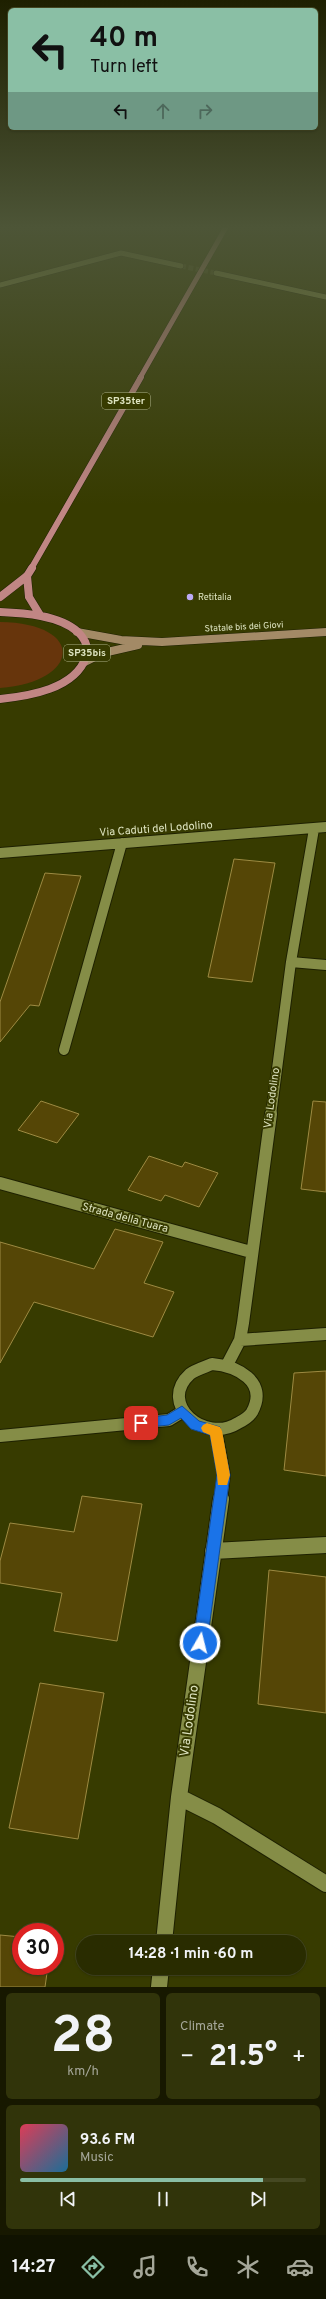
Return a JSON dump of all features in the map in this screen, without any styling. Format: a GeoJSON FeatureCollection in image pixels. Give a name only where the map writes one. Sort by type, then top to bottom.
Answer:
{"type":"FeatureCollection","features":[{"type":"Feature","properties":{"kind":"main road","name":"SP35ter"},"geometry":{"type":"LineString","coordinates":[[0,597],[27,576],[173,320]]}},
{"type":"Feature","properties":{"kind":"main road"},"geometry":{"type":"LineString","coordinates":[[27,576],[27,589],[30,603],[40,615]]}},
{"type":"Feature","properties":{"kind":"main road","name":"Statale bis dei Giovi"},"geometry":{"type":"LineString","coordinates":[[0,612],[40,615],[61,622],[77,632],[84,641],[87,651],[84,662],[74,675],[55,686],[31,694],[0,699]]}},
{"type":"Feature","properties":{"kind":"main road","name":"Statale bis dei Giovi"},"geometry":{"type":"LineString","coordinates":[[77,632],[121,640],[162,642]]}},
{"type":"Feature","properties":{"kind":"main road","name":"Statale bis dei Giovi"},"geometry":{"type":"LineString","coordinates":[[84,662],[103,654],[125,648],[162,642],[326,632]]}},
{"type":"Feature","properties":{"kind":"street"},"geometry":{"type":"LineString","coordinates":[[314,829],[326,827]]}},
{"type":"Feature","properties":{"kind":"street","name":"Via Caduti del Lodolino"},"geometry":{"type":"LineString","coordinates":[[0,852],[314,829]]}},
{"type":"Feature","properties":{"kind":"street","name":"Via Lodolino"},"geometry":{"type":"LineString","coordinates":[[227,1365],[240,1340],[291,962],[314,829]]}},
{"type":"Feature","properties":{"kind":"street"},"geometry":{"type":"LineString","coordinates":[[64,1050],[122,844]]}},
{"type":"Feature","properties":{"kind":"street"},"geometry":{"type":"LineString","coordinates":[[291,962],[326,965]]}},
{"type":"Feature","properties":{"kind":"street","name":"Strada della Tuara"},"geometry":{"type":"LineString","coordinates":[[0,1184],[251,1252]]}},
{"type":"Feature","properties":{"kind":"street"},"geometry":{"type":"LineString","coordinates":[[240,1340],[326,1334]]}},
{"type":"Feature","properties":{"kind":"street"},"geometry":{"type":"LineString","coordinates":[[212,1364],[227,1365],[246,1375],[257,1393],[254,1412],[238,1426],[216,1431],[196,1425],[182,1412],[178,1399],[179,1387],[186,1376],[198,1368],[212,1364]]}},
{"type":"Feature","properties":{"kind":"street"},"geometry":{"type":"LineString","coordinates":[[0,1436],[169,1420],[182,1412]]}},
{"type":"Feature","properties":{"kind":"street","name":"Via Lodolino"},"geometry":{"type":"LineString","coordinates":[[165,1935],[180,1797],[212,1551],[224,1475],[216,1431]]}},
{"type":"Feature","properties":{"kind":"street"},"geometry":{"type":"LineString","coordinates":[[212,1551],[326,1545]]}},
{"type":"Feature","properties":{"kind":"street"},"geometry":{"type":"LineString","coordinates":[[180,1797],[216,1816],[326,1884]]}},
{"type":"Feature","properties":{"kind":"street"},"geometry":{"type":"LineString","coordinates":[[159,1987],[160,1975]]}},
{"type":"Feature","properties":{"kind":"shaded area"},"geometry":{"type":"Polygon","coordinates":[[[0,622],[28,625],[48,632],[59,642],[63,653],[58,665],[46,675],[27,683],[0,688],[0,622]]]}},
{"type":"Feature","properties":{"kind":"building"},"geometry":{"type":"Polygon","coordinates":[[[234,859],[275,863],[252,982],[208,977],[234,859]]]}},
{"type":"Feature","properties":{"kind":"building"},"geometry":{"type":"Polygon","coordinates":[[[45,873],[81,876],[39,1006],[30,1005],[0,1042],[0,1002],[45,873]]]}},
{"type":"Feature","properties":{"kind":"building"},"geometry":{"type":"Polygon","coordinates":[[[41,1101],[79,1114],[57,1143],[18,1130],[41,1101]]]}},
{"type":"Feature","properties":{"kind":"building"},"geometry":{"type":"Polygon","coordinates":[[[313,1101],[326,1102],[326,1192],[301,1189],[313,1101]]]}},
{"type":"Feature","properties":{"kind":"building"},"geometry":{"type":"Polygon","coordinates":[[[149,1156],[182,1167],[185,1162],[218,1173],[199,1207],[165,1195],[161,1201],[128,1190],[149,1156]]]}},
{"type":"Feature","properties":{"kind":"building"},"geometry":{"type":"Polygon","coordinates":[[[115,1229],[163,1242],[144,1283],[174,1292],[153,1337],[34,1302],[0,1363],[0,1242],[94,1269],[115,1229]]]}},
{"type":"Feature","properties":{"kind":"building"},"geometry":{"type":"Polygon","coordinates":[[[326,1371],[326,1476],[284,1470],[294,1373],[326,1371]]]}},
{"type":"Feature","properties":{"kind":"building"},"geometry":{"type":"Polygon","coordinates":[[[82,1496],[142,1504],[117,1641],[54,1631],[62,1593],[0,1583],[0,1561],[10,1523],[74,1532],[82,1496]]]}},
{"type":"Feature","properties":{"kind":"building"},"geometry":{"type":"Polygon","coordinates":[[[269,1570],[326,1577],[326,1713],[258,1704],[269,1570]]]}},
{"type":"Feature","properties":{"kind":"building"},"geometry":{"type":"Polygon","coordinates":[[[40,1683],[104,1693],[78,1839],[9,1828],[40,1683]]]}},
{"type":"Feature","properties":{"kind":"building"},"geometry":{"type":"Polygon","coordinates":[[[0,1935],[12,1936],[12,1975],[47,1975],[45,1987],[0,1987],[0,1935]]]}},
{"type":"Feature","properties":{"kind":"slow traffic"},"geometry":{"type":"LineString","coordinates":[[207,1428],[216,1431],[224,1475],[223,1481]]}},
{"type":"Feature","properties":{"kind":"place","name":"Retitalia"},"geometry":{"type":"Point","coordinates":[190,597]}},
{"type":"Feature","properties":{"kind":"route"},"geometry":{"type":"LineString","coordinates":[[141,1423],[169,1420],[182,1412],[196,1425],[216,1431],[224,1475],[200,1643]]}}]}
